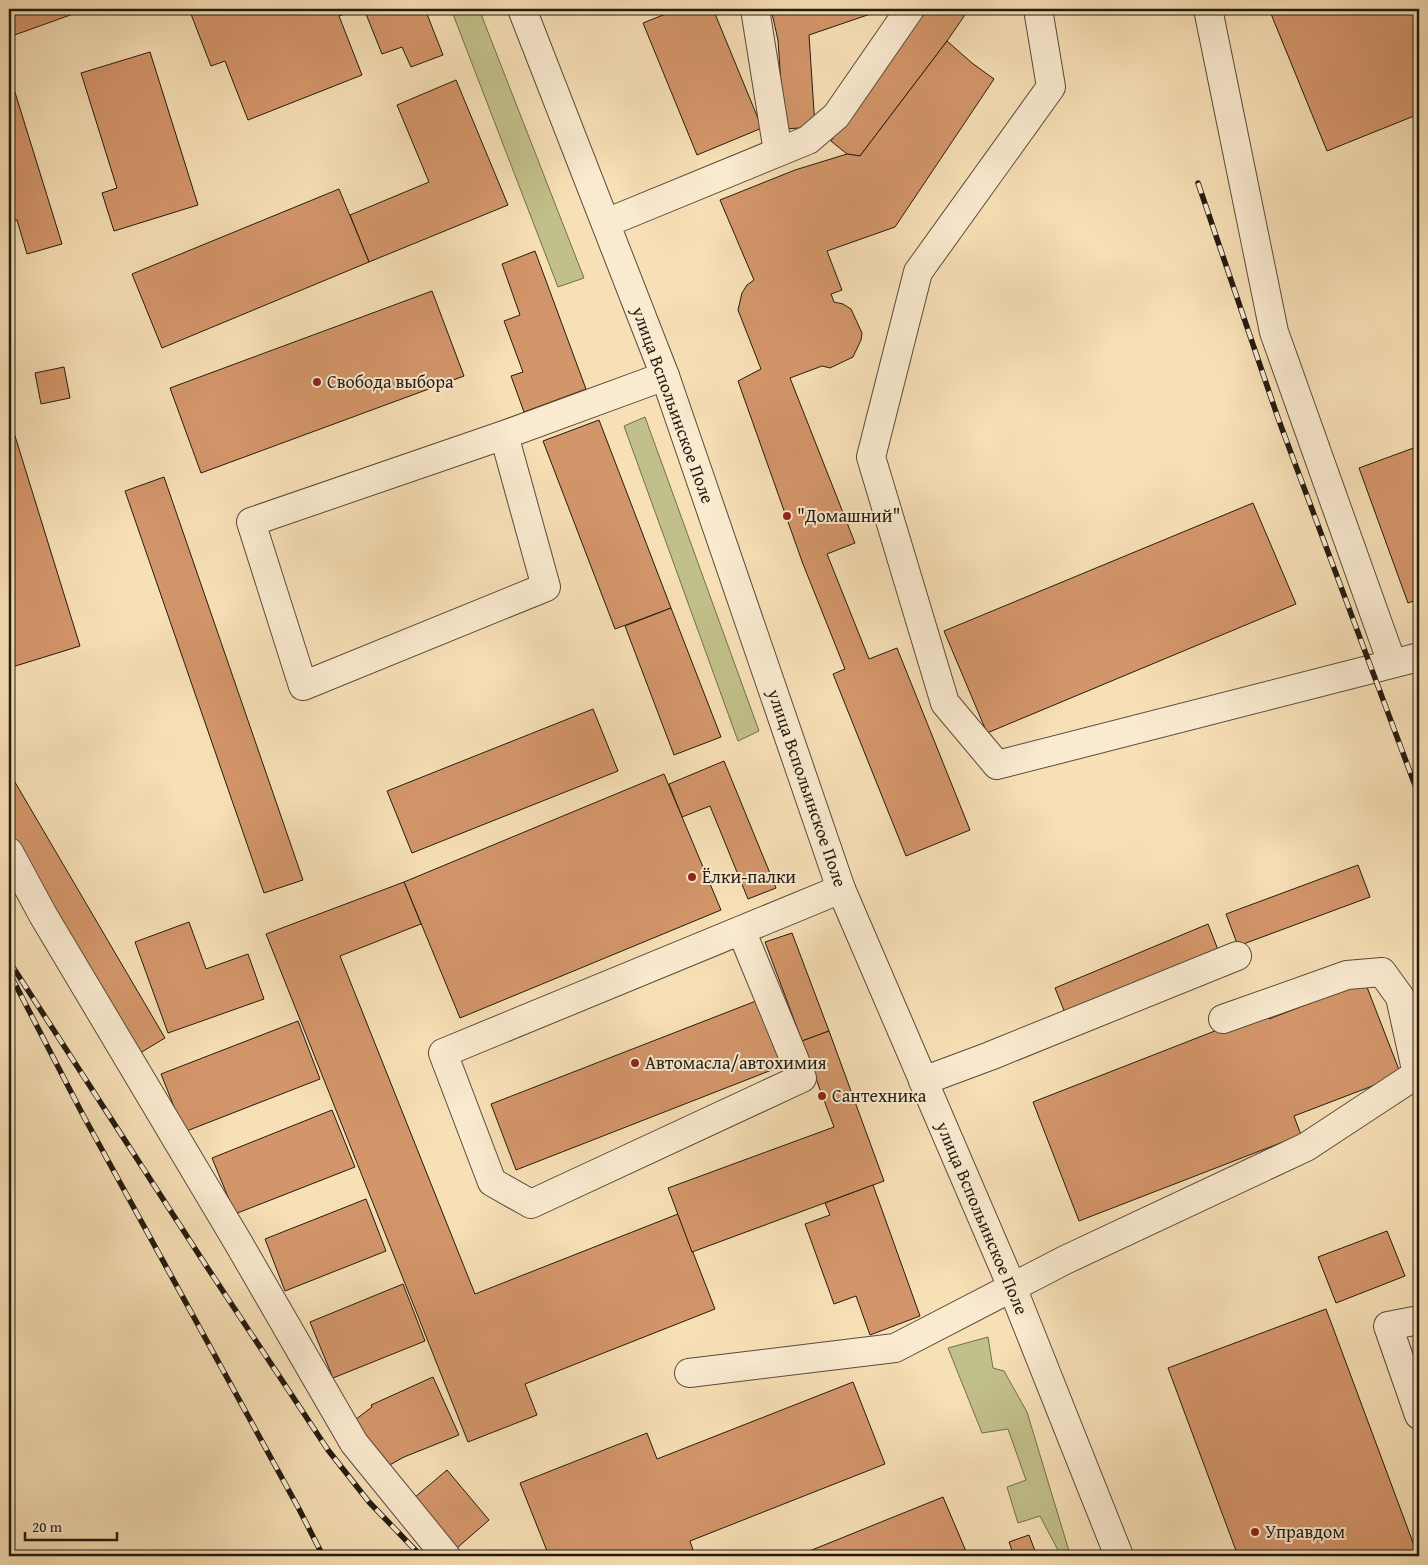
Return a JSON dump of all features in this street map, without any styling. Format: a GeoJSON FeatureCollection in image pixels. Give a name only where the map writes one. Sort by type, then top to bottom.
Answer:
{"type":"FeatureCollection","features":[{"type":"Feature","properties":{"kind":"street","name":"улица Вспольинское Поле"},"geometry":{"type":"LineString","coordinates":[[522,9],[665,376],[841,889],[1012,1287],[1111,1554]]}},
{"type":"Feature","properties":{"kind":"street"},"geometry":{"type":"LineString","coordinates":[[755,9],[778,152]]}},
{"type":"Feature","properties":{"kind":"street"},"geometry":{"type":"LineString","coordinates":[[606,223],[808,140],[836,116],[910,9]]}},
{"type":"Feature","properties":{"kind":"street"},"geometry":{"type":"LineString","coordinates":[[1038,9],[1051,88],[918,272],[871,457],[945,703],[997,765],[1419,657]]}},
{"type":"Feature","properties":{"kind":"street"},"geometry":{"type":"LineString","coordinates":[[1208,9],[1274,332],[1392,663]]}},
{"type":"Feature","properties":{"kind":"street"},"geometry":{"type":"LineString","coordinates":[[504,436],[546,587],[303,686],[251,522],[504,436],[665,376]]}},
{"type":"Feature","properties":{"kind":"street"},"geometry":{"type":"LineString","coordinates":[[9,852],[43,916],[239,1244],[354,1443],[446,1556]]}},
{"type":"Feature","properties":{"kind":"street"},"geometry":{"type":"LineString","coordinates":[[741,930],[802,1078],[531,1204],[492,1182],[443,1052],[841,889]]}},
{"type":"Feature","properties":{"kind":"street"},"geometry":{"type":"LineString","coordinates":[[923,1081],[1238,956]]}},
{"type":"Feature","properties":{"kind":"street"},"geometry":{"type":"LineString","coordinates":[[689,1373],[895,1348],[1065,1260],[1306,1147],[1418,1074],[1400,997],[1382,972],[1347,976],[1223,1020]]}},
{"type":"Feature","properties":{"kind":"street"},"geometry":{"type":"LineString","coordinates":[[1419,1320],[1388,1326],[1419,1415]]}},
{"type":"Feature","properties":{"kind":"shaded area"},"geometry":{"type":"Polygon","coordinates":[[[451,9],[479,9],[584,278],[558,287],[451,9]]]}},
{"type":"Feature","properties":{"kind":"shaded area"},"geometry":{"type":"Polygon","coordinates":[[[645,417],[759,731],[738,741],[624,426],[645,417]]]}},
{"type":"Feature","properties":{"kind":"shaded area"},"geometry":{"type":"Polygon","coordinates":[[[988,1337],[993,1368],[1004,1371],[1027,1412],[1069,1551],[1060,1554],[1040,1516],[1018,1523],[1007,1487],[1026,1480],[1008,1429],[982,1433],[948,1348],[988,1337]]]}},
{"type":"Feature","properties":{"kind":"building"},"geometry":{"type":"Polygon","coordinates":[[[9,9],[87,9],[9,37],[9,9]]]}},
{"type":"Feature","properties":{"kind":"building"},"geometry":{"type":"Polygon","coordinates":[[[189,9],[358,9],[339,16],[362,75],[248,120],[225,61],[211,66],[189,9]]]}},
{"type":"Feature","properties":{"kind":"building"},"geometry":{"type":"Polygon","coordinates":[[[364,9],[425,9],[443,55],[411,67],[402,47],[382,54],[364,9]]]}},
{"type":"Feature","properties":{"kind":"building"},"geometry":{"type":"Polygon","coordinates":[[[678,9],[713,9],[762,128],[697,155],[643,23],[678,9]]]}},
{"type":"Feature","properties":{"kind":"building"},"geometry":{"type":"Polygon","coordinates":[[[771,9],[885,9],[809,35],[815,127],[784,129],[778,40],[771,9]]]}},
{"type":"Feature","properties":{"kind":"building"},"geometry":{"type":"Polygon","coordinates":[[[924,9],[969,9],[860,156],[847,154],[831,141],[924,9]]]}},
{"type":"Feature","properties":{"kind":"building"},"geometry":{"type":"Polygon","coordinates":[[[1269,9],[1419,9],[1419,114],[1327,151],[1269,9]]]}},
{"type":"Feature","properties":{"kind":"building"},"geometry":{"type":"Polygon","coordinates":[[[947,41],[994,79],[895,227],[827,251],[842,290],[831,294],[834,302],[843,304],[851,309],[862,333],[861,340],[853,357],[830,368],[822,366],[790,378],[855,543],[827,554],[869,659],[897,648],[970,830],[906,856],[833,674],[845,669],[803,564],[738,381],[761,369],[738,310],[742,293],[747,285],[754,280],[720,200],[795,170],[847,154],[860,156],[947,41]]]}},
{"type":"Feature","properties":{"kind":"building"},"geometry":{"type":"Polygon","coordinates":[[[150,52],[198,205],[114,231],[102,193],[117,188],[81,73],[150,52]]]}},
{"type":"Feature","properties":{"kind":"building"},"geometry":{"type":"Polygon","coordinates":[[[9,73],[62,244],[27,254],[17,220],[9,223],[9,73]]]}},
{"type":"Feature","properties":{"kind":"building"},"geometry":{"type":"Polygon","coordinates":[[[456,80],[508,205],[369,262],[350,215],[429,182],[397,105],[456,80]]]}},
{"type":"Feature","properties":{"kind":"building"},"geometry":{"type":"Polygon","coordinates":[[[339,189],[369,262],[162,348],[132,274],[339,189]]]}},
{"type":"Feature","properties":{"kind":"building"},"geometry":{"type":"Polygon","coordinates":[[[535,251],[586,389],[524,412],[511,376],[523,372],[504,321],[520,315],[502,264],[535,251]]]}},
{"type":"Feature","properties":{"kind":"building","name":"Свобода выбора"},"geometry":{"type":"Polygon","coordinates":[[[432,291],[464,376],[201,473],[170,388],[432,291]]]}},
{"type":"Feature","properties":{"kind":"building"},"geometry":{"type":"Polygon","coordinates":[[[64,367],[70,398],[41,404],[35,373],[64,367]]]}},
{"type":"Feature","properties":{"kind":"building"},"geometry":{"type":"Polygon","coordinates":[[[599,420],[671,608],[615,629],[543,441],[599,420]]]}},
{"type":"Feature","properties":{"kind":"building"},"geometry":{"type":"Polygon","coordinates":[[[9,423],[11,423],[80,646],[9,668],[9,423]]]}},
{"type":"Feature","properties":{"kind":"building"},"geometry":{"type":"Polygon","coordinates":[[[1419,446],[1419,599],[1408,603],[1359,468],[1419,446]]]}},
{"type":"Feature","properties":{"kind":"building"},"geometry":{"type":"Polygon","coordinates":[[[164,477],[303,880],[264,893],[125,491],[164,477]]]}},
{"type":"Feature","properties":{"kind":"building"},"geometry":{"type":"Polygon","coordinates":[[[1253,503],[1296,604],[987,733],[944,631],[1253,503]]]}},
{"type":"Feature","properties":{"kind":"building"},"geometry":{"type":"Polygon","coordinates":[[[671,608],[721,737],[674,755],[625,626],[671,608]]]}},
{"type":"Feature","properties":{"kind":"building"},"geometry":{"type":"Polygon","coordinates":[[[593,709],[618,771],[412,853],[387,791],[593,709]]]}},
{"type":"Feature","properties":{"kind":"building"},"geometry":{"type":"Polygon","coordinates":[[[724,761],[776,888],[748,899],[710,806],[682,817],[669,784],[724,761]]]}},
{"type":"Feature","properties":{"kind":"building"},"geometry":{"type":"Polygon","coordinates":[[[9,772],[165,1038],[140,1053],[9,829],[9,772]]]}},
{"type":"Feature","properties":{"kind":"building"},"geometry":{"type":"Polygon","coordinates":[[[664,774],[721,910],[460,1018],[404,882],[664,774]]]}},
{"type":"Feature","properties":{"kind":"building"},"geometry":{"type":"Polygon","coordinates":[[[1358,865],[1370,897],[1238,946],[1226,914],[1358,865]]]}},
{"type":"Feature","properties":{"kind":"building"},"geometry":{"type":"Polygon","coordinates":[[[404,882],[421,924],[340,956],[475,1294],[678,1214],[715,1309],[525,1384],[537,1415],[468,1442],[266,934],[404,882]]]}},
{"type":"Feature","properties":{"kind":"building"},"geometry":{"type":"Polygon","coordinates":[[[189,922],[206,969],[248,954],[264,999],[168,1033],[135,942],[189,922]]]}},
{"type":"Feature","properties":{"kind":"building"},"geometry":{"type":"Polygon","coordinates":[[[1208,924],[1220,955],[1065,1013],[1055,988],[1208,924]]]}},
{"type":"Feature","properties":{"kind":"building"},"geometry":{"type":"Polygon","coordinates":[[[792,933],[829,1031],[802,1041],[765,942],[792,933]]]}},
{"type":"Feature","properties":{"kind":"building"},"geometry":{"type":"Polygon","coordinates":[[[1365,982],[1401,1075],[1294,1116],[1301,1135],[1079,1221],[1033,1102],[1266,1011],[1269,1019],[1365,982]]]}},
{"type":"Feature","properties":{"kind":"building"},"geometry":{"type":"Polygon","coordinates":[[[756,1001],[782,1066],[516,1170],[491,1104],[756,1001]]]}},
{"type":"Feature","properties":{"kind":"building"},"geometry":{"type":"Polygon","coordinates":[[[298,1021],[320,1079],[184,1132],[161,1074],[298,1021]]]}},
{"type":"Feature","properties":{"kind":"building"},"geometry":{"type":"Polygon","coordinates":[[[829,1031],[884,1181],[692,1252],[668,1188],[834,1127],[802,1041],[829,1031]]]}},
{"type":"Feature","properties":{"kind":"building"},"geometry":{"type":"Polygon","coordinates":[[[332,1110],[355,1167],[235,1214],[212,1158],[332,1110]]]}},
{"type":"Feature","properties":{"kind":"building"},"geometry":{"type":"Polygon","coordinates":[[[873,1185],[920,1316],[870,1335],[856,1296],[834,1304],[805,1224],[830,1215],[825,1203],[873,1185]]]}},
{"type":"Feature","properties":{"kind":"building"},"geometry":{"type":"Polygon","coordinates":[[[366,1199],[386,1251],[285,1291],[265,1239],[366,1199]]]}},
{"type":"Feature","properties":{"kind":"building"},"geometry":{"type":"Polygon","coordinates":[[[1387,1231],[1405,1276],[1336,1303],[1318,1257],[1387,1231]]]}},
{"type":"Feature","properties":{"kind":"building"},"geometry":{"type":"Polygon","coordinates":[[[403,1284],[425,1341],[333,1378],[310,1322],[403,1284]]]}},
{"type":"Feature","properties":{"kind":"building"},"geometry":{"type":"Polygon","coordinates":[[[1326,1309],[1418,1556],[1238,1556],[1168,1368],[1326,1309]]]}},
{"type":"Feature","properties":{"kind":"building"},"geometry":{"type":"Polygon","coordinates":[[[433,1377],[459,1435],[404,1457],[386,1467],[351,1423],[372,1407],[371,1405],[433,1377]]]}},
{"type":"Feature","properties":{"kind":"building"},"geometry":{"type":"Polygon","coordinates":[[[853,1382],[885,1464],[690,1541],[695,1556],[549,1556],[520,1483],[647,1433],[657,1459],[853,1382]]]}},
{"type":"Feature","properties":{"kind":"building"},"geometry":{"type":"Polygon","coordinates":[[[447,1470],[489,1520],[457,1548],[414,1498],[447,1470]]]}},
{"type":"Feature","properties":{"kind":"building"},"geometry":{"type":"Polygon","coordinates":[[[943,1497],[968,1556],[797,1556],[943,1497]]]}},
{"type":"Feature","properties":{"kind":"building"},"geometry":{"type":"Polygon","coordinates":[[[1029,1535],[1037,1556],[1014,1556],[1009,1542],[1029,1535]]]}},
{"type":"Feature","properties":{"kind":"railway"},"geometry":{"type":"LineString","coordinates":[[1198,183],[1278,418],[1419,796]]}},
{"type":"Feature","properties":{"kind":"railway"},"geometry":{"type":"LineString","coordinates":[[9,961],[328,1450],[369,1502],[421,1556]]}},
{"type":"Feature","properties":{"kind":"railway"},"geometry":{"type":"LineString","coordinates":[[11,976],[83,1115],[323,1556]]}},
{"type":"Feature","properties":{"kind":"place","name":"Свобода выбора"},"geometry":{"type":"Point","coordinates":[317,382]}},
{"type":"Feature","properties":{"kind":"place","name":"\"Домашний\""},"geometry":{"type":"Point","coordinates":[787,516]}},
{"type":"Feature","properties":{"kind":"place","name":"Ёлки-палки"},"geometry":{"type":"Point","coordinates":[692,877]}},
{"type":"Feature","properties":{"kind":"place","name":"Автомасла/автохимия"},"geometry":{"type":"Point","coordinates":[635,1063]}},
{"type":"Feature","properties":{"kind":"place","name":"Сантехника"},"geometry":{"type":"Point","coordinates":[822,1096]}},
{"type":"Feature","properties":{"kind":"place","name":"Управдом"},"geometry":{"type":"Point","coordinates":[1255,1532]}}]}
